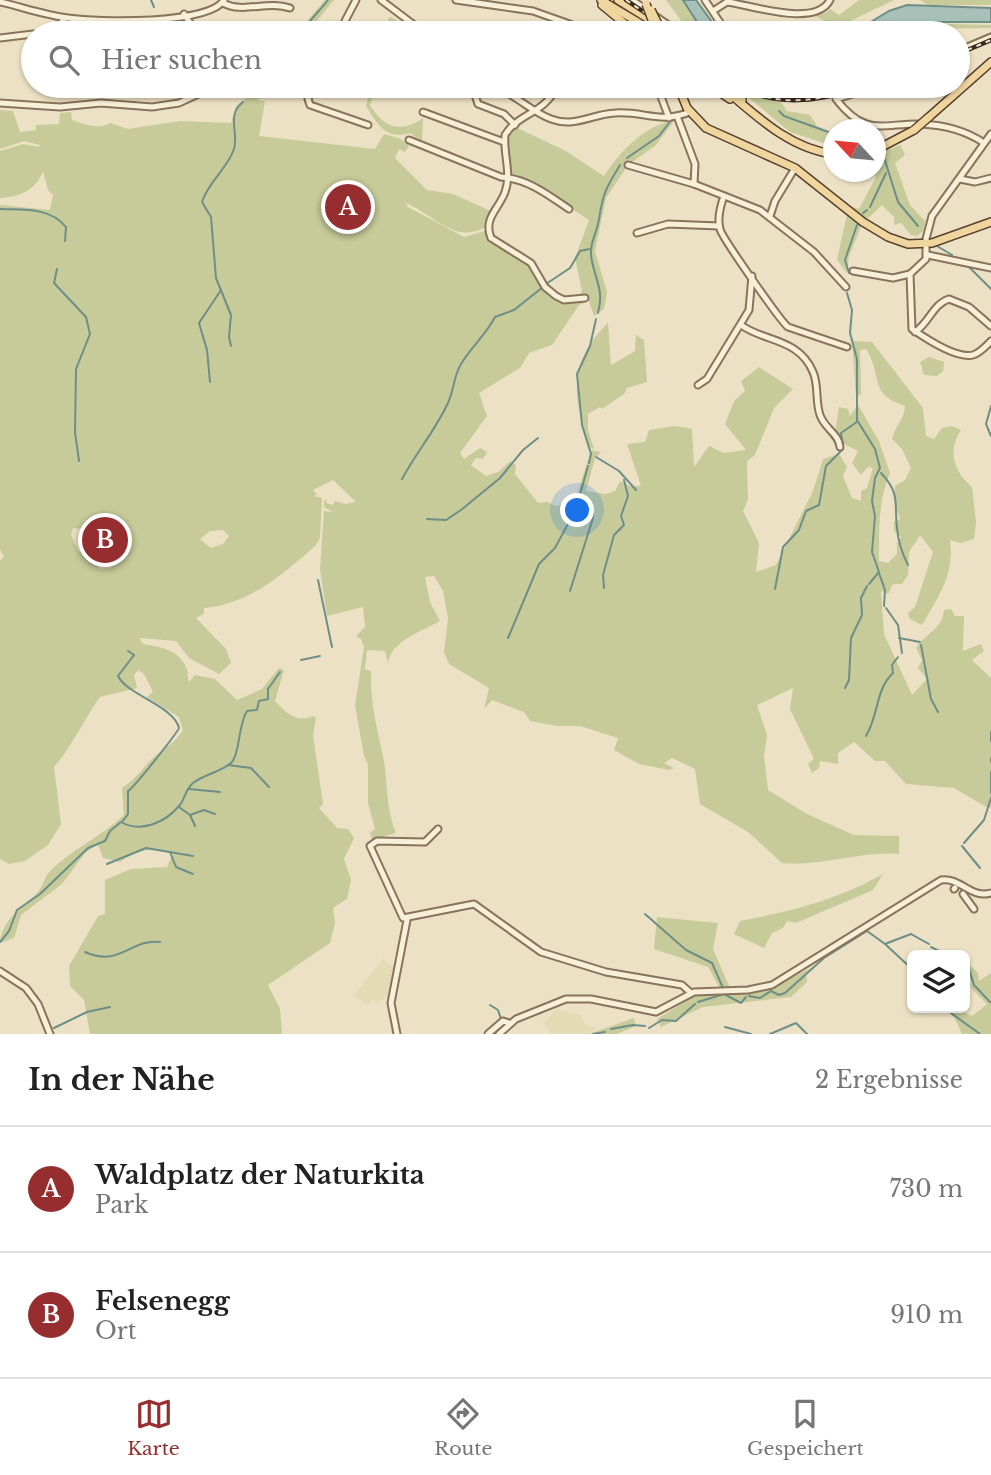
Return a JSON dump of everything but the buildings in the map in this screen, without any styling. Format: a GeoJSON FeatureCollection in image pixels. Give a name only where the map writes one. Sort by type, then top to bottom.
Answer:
{"type":"FeatureCollection","features":[{"type":"Feature","properties":{"kind":"main road"},"geometry":{"type":"LineString","coordinates":[[599,0],[640,21]]}},
{"type":"Feature","properties":{"kind":"main road"},"geometry":{"type":"LineString","coordinates":[[599,0],[623,21]]}},
{"type":"Feature","properties":{"kind":"main road"},"geometry":{"type":"LineString","coordinates":[[608,0],[643,21]]}},
{"type":"Feature","properties":{"kind":"main road"},"geometry":{"type":"LineString","coordinates":[[618,0],[644,7]]}},
{"type":"Feature","properties":{"kind":"main road"},"geometry":{"type":"LineString","coordinates":[[970,81],[991,62]]}},
{"type":"Feature","properties":{"kind":"main road"},"geometry":{"type":"LineString","coordinates":[[685,98],[691,111],[711,132],[769,154],[795,168],[871,228],[902,241],[926,241],[991,222]]}},
{"type":"Feature","properties":{"kind":"main road"},"geometry":{"type":"LineString","coordinates":[[729,98],[807,148],[823,152]]}},
{"type":"Feature","properties":{"kind":"main road"},"geometry":{"type":"LineString","coordinates":[[739,98],[769,125]]}},
{"type":"Feature","properties":{"kind":"main road"},"geometry":{"type":"LineString","coordinates":[[741,98],[769,125]]}},
{"type":"Feature","properties":{"kind":"main road"},"geometry":{"type":"LineString","coordinates":[[886,146],[914,130],[950,98]]}},
{"type":"Feature","properties":{"kind":"street"},"geometry":{"type":"LineString","coordinates":[[347,21],[356,0]]}},
{"type":"Feature","properties":{"kind":"street"},"geometry":{"type":"LineString","coordinates":[[381,0],[409,21]]}},
{"type":"Feature","properties":{"kind":"street"},"geometry":{"type":"LineString","coordinates":[[456,0],[533,11],[555,21]]}},
{"type":"Feature","properties":{"kind":"street"},"geometry":{"type":"LineString","coordinates":[[632,0],[663,21]]}},
{"type":"Feature","properties":{"kind":"street"},"geometry":{"type":"LineString","coordinates":[[705,0],[720,21]]}},
{"type":"Feature","properties":{"kind":"street"},"geometry":{"type":"LineString","coordinates":[[713,11],[727,2],[778,13],[806,12],[822,9],[831,0]]}},
{"type":"Feature","properties":{"kind":"street"},"geometry":{"type":"LineString","coordinates":[[0,2],[65,18],[153,19],[213,10],[223,2],[233,7],[275,3],[290,8]]}},
{"type":"Feature","properties":{"kind":"street"},"geometry":{"type":"LineString","coordinates":[[184,15],[188,21]]}},
{"type":"Feature","properties":{"kind":"street"},"geometry":{"type":"LineString","coordinates":[[0,38],[21,35]]}},
{"type":"Feature","properties":{"kind":"street"},"geometry":{"type":"LineString","coordinates":[[970,48],[991,37]]}},
{"type":"Feature","properties":{"kind":"street"},"geometry":{"type":"LineString","coordinates":[[0,103],[60,107],[101,103],[152,107],[179,103],[190,98]]}},
{"type":"Feature","properties":{"kind":"street"},"geometry":{"type":"LineString","coordinates":[[308,98],[310,105],[368,125]]}},
{"type":"Feature","properties":{"kind":"street"},"geometry":{"type":"LineString","coordinates":[[476,98],[478,104],[505,114],[515,125]]}},
{"type":"Feature","properties":{"kind":"street"},"geometry":{"type":"LineString","coordinates":[[517,98],[537,111],[565,122],[618,112],[669,118],[691,111]]}},
{"type":"Feature","properties":{"kind":"street"},"geometry":{"type":"LineString","coordinates":[[551,98],[507,132],[504,142],[508,177],[504,196],[490,218],[491,238],[531,263],[545,287],[556,296],[564,300],[585,298]]}},
{"type":"Feature","properties":{"kind":"street"},"geometry":{"type":"LineString","coordinates":[[662,98],[669,118]]}},
{"type":"Feature","properties":{"kind":"street"},"geometry":{"type":"LineString","coordinates":[[839,98],[836,99],[855,116],[876,127],[939,126],[988,140],[932,216],[926,241],[928,256]]}},
{"type":"Feature","properties":{"kind":"street"},"geometry":{"type":"LineString","coordinates":[[423,113],[504,142]]}},
{"type":"Feature","properties":{"kind":"street"},"geometry":{"type":"LineString","coordinates":[[677,117],[695,164],[694,184]]}},
{"type":"Feature","properties":{"kind":"street"},"geometry":{"type":"LineString","coordinates":[[409,139],[542,190],[569,209]]}},
{"type":"Feature","properties":{"kind":"street"},"geometry":{"type":"LineString","coordinates":[[628,165],[694,184],[770,216],[814,252],[846,288]]}},
{"type":"Feature","properties":{"kind":"street"},"geometry":{"type":"LineString","coordinates":[[770,216],[775,201],[795,168]]}},
{"type":"Feature","properties":{"kind":"street"},"geometry":{"type":"LineString","coordinates":[[960,179],[975,182],[991,178]]}},
{"type":"Feature","properties":{"kind":"street"},"geometry":{"type":"LineString","coordinates":[[724,197],[719,226],[724,240],[784,324],[847,346]]}},
{"type":"Feature","properties":{"kind":"street"},"geometry":{"type":"LineString","coordinates":[[636,233],[668,224],[719,226]]}},
{"type":"Feature","properties":{"kind":"street"},"geometry":{"type":"LineString","coordinates":[[928,256],[991,268]]}},
{"type":"Feature","properties":{"kind":"street"},"geometry":{"type":"LineString","coordinates":[[853,271],[893,278],[911,274],[928,256]]}},
{"type":"Feature","properties":{"kind":"street"},"geometry":{"type":"LineString","coordinates":[[911,274],[910,323],[915,332],[968,355],[976,353],[991,341]]}},
{"type":"Feature","properties":{"kind":"street"},"geometry":{"type":"LineString","coordinates":[[698,385],[707,379],[751,306],[752,276]]}},
{"type":"Feature","properties":{"kind":"street"},"geometry":{"type":"LineString","coordinates":[[915,332],[926,323],[938,305],[949,299],[969,307],[991,326]]}},
{"type":"Feature","properties":{"kind":"street"},"geometry":{"type":"LineString","coordinates":[[741,325],[752,332],[773,337],[788,345],[808,364],[816,381],[820,417],[839,441],[840,447]]}},
{"type":"Feature","properties":{"kind":"street"},"geometry":{"type":"LineString","coordinates":[[407,920],[402,916],[369,850],[377,841],[425,842],[438,830]]}},
{"type":"Feature","properties":{"kind":"street"},"geometry":{"type":"LineString","coordinates":[[499,1034],[509,1023],[566,999],[591,999],[656,1012],[667,1009],[691,993],[772,985],[935,882],[976,894],[991,894]]}},
{"type":"Feature","properties":{"kind":"street"},"geometry":{"type":"LineString","coordinates":[[963,894],[974,909]]}},
{"type":"Feature","properties":{"kind":"street"},"geometry":{"type":"LineString","coordinates":[[407,920],[474,904],[535,950],[606,972],[682,985],[691,993]]}},
{"type":"Feature","properties":{"kind":"street"},"geometry":{"type":"LineString","coordinates":[[397,1034],[391,1003],[407,920]]}},
{"type":"Feature","properties":{"kind":"street"},"geometry":{"type":"LineString","coordinates":[[0,971],[22,984],[38,1004],[43,1023],[50,1034]]}},
{"type":"Feature","properties":{"kind":"street"},"geometry":{"type":"LineString","coordinates":[[488,1034],[503,1021],[509,1023]]}},
{"type":"Feature","properties":{"kind":"shaded area"},"geometry":{"type":"Polygon","coordinates":[[[383,959],[395,968],[390,1000],[385,996],[378,1004],[373,1000],[368,1005],[353,996],[383,959]]]}},
{"type":"Feature","properties":{"kind":"shaded area"},"geometry":{"type":"Polygon","coordinates":[[[557,1009],[580,1015],[585,1025],[597,1028],[588,1034],[552,1034],[543,1023],[557,1009]]]}},
{"type":"Feature","properties":{"kind":"green space"},"geometry":{"type":"Polygon","coordinates":[[[325,0],[334,0],[317,21],[307,21],[325,0]]]}},
{"type":"Feature","properties":{"kind":"green space"},"geometry":{"type":"Polygon","coordinates":[[[666,0],[683,0],[696,21],[682,21],[666,0]]]}},
{"type":"Feature","properties":{"kind":"green space"},"geometry":{"type":"Polygon","coordinates":[[[859,0],[894,0],[850,21],[825,21],[812,14],[826,13],[830,9],[839,15],[859,0]]]}},
{"type":"Feature","properties":{"kind":"green space"},"geometry":{"type":"Polygon","coordinates":[[[920,0],[991,0],[991,5],[928,5],[920,0]]]}},
{"type":"Feature","properties":{"kind":"green space"},"geometry":{"type":"Polygon","coordinates":[[[970,24],[991,25],[991,28],[970,28],[970,24]]]}},
{"type":"Feature","properties":{"kind":"green space"},"geometry":{"type":"Polygon","coordinates":[[[246,98],[259,98],[257,100],[265,101],[259,136],[375,149],[384,134],[401,139],[409,146],[405,152],[399,149],[395,158],[427,190],[453,194],[491,211],[487,226],[465,232],[445,226],[406,203],[408,207],[464,237],[488,230],[490,240],[533,266],[542,285],[557,294],[586,302],[579,305],[552,345],[529,353],[520,368],[479,393],[487,416],[460,453],[464,459],[480,448],[487,452],[483,459],[476,458],[471,465],[486,476],[498,472],[511,461],[516,466],[515,474],[538,503],[547,502],[556,506],[575,501],[591,450],[601,452],[595,458],[586,491],[606,494],[615,491],[620,481],[630,486],[641,486],[627,444],[645,442],[649,430],[675,426],[692,429],[694,467],[709,446],[724,453],[746,450],[725,424],[734,401],[745,391],[741,381],[759,367],[793,389],[774,408],[755,455],[747,461],[748,500],[743,511],[759,543],[756,572],[776,565],[813,491],[823,459],[839,454],[847,467],[843,476],[852,498],[861,501],[861,491],[867,488],[873,468],[868,467],[861,475],[852,463],[858,451],[844,444],[835,433],[839,407],[848,409],[850,416],[858,405],[879,441],[890,473],[881,505],[879,538],[879,561],[888,563],[897,554],[897,543],[901,537],[894,531],[894,522],[900,519],[894,500],[895,486],[905,480],[911,468],[902,449],[892,439],[905,406],[885,396],[866,349],[860,350],[861,395],[856,396],[852,341],[872,342],[923,408],[926,436],[934,439],[942,428],[952,426],[961,430],[954,446],[954,461],[961,475],[972,487],[976,522],[974,539],[960,543],[950,540],[948,574],[922,625],[910,619],[908,613],[915,607],[933,552],[920,535],[909,552],[908,575],[902,584],[893,584],[888,594],[881,591],[884,634],[912,695],[927,679],[918,668],[922,660],[916,648],[937,627],[944,610],[951,609],[955,616],[964,616],[963,651],[981,644],[984,651],[972,660],[991,678],[991,807],[988,808],[954,788],[906,784],[885,761],[875,761],[854,742],[838,753],[838,764],[820,761],[819,768],[812,773],[808,764],[814,759],[790,709],[793,688],[757,705],[767,735],[764,757],[768,790],[807,814],[854,835],[899,836],[899,854],[811,863],[782,863],[748,832],[700,804],[695,769],[672,758],[664,763],[674,768],[669,770],[639,764],[614,750],[618,738],[580,726],[557,726],[530,721],[524,712],[492,700],[484,709],[489,688],[449,664],[444,652],[448,618],[443,591],[434,576],[425,577],[430,602],[440,621],[401,643],[390,655],[388,663],[385,651],[367,650],[365,669],[371,671],[374,712],[396,833],[372,840],[370,833],[375,829],[368,803],[368,765],[355,705],[364,647],[361,639],[356,636],[365,627],[363,607],[327,616],[320,570],[324,511],[333,512],[324,507],[324,501],[327,499],[326,503],[333,505],[335,501],[345,504],[356,502],[333,480],[313,490],[317,494],[314,496],[322,498],[320,538],[316,545],[265,586],[236,601],[204,608],[204,614],[196,618],[226,649],[231,663],[219,674],[189,658],[176,641],[139,638],[143,644],[168,650],[178,656],[186,667],[189,682],[195,675],[215,679],[237,700],[262,689],[279,668],[284,670],[275,701],[292,716],[316,718],[313,735],[323,804],[319,808],[337,828],[348,829],[354,838],[344,859],[351,880],[347,899],[333,908],[335,923],[330,943],[268,985],[280,1009],[282,1034],[90,1034],[84,1000],[70,986],[69,966],[98,916],[105,914],[105,880],[131,869],[167,867],[173,854],[145,850],[120,862],[103,858],[98,844],[85,853],[62,884],[21,915],[14,938],[0,943],[1,936],[12,916],[38,892],[50,871],[124,815],[122,788],[183,730],[179,717],[147,697],[153,692],[144,674],[138,670],[134,675],[137,688],[100,697],[54,767],[61,824],[48,845],[25,861],[9,864],[0,859],[0,561],[4,556],[0,550],[0,205],[50,210],[53,195],[48,190],[43,171],[32,188],[14,196],[0,198],[0,151],[23,144],[40,145],[24,141],[0,149],[0,110],[13,111],[20,132],[36,130],[36,125],[59,124],[60,113],[71,112],[72,120],[81,123],[96,126],[110,123],[128,129],[180,121],[231,123],[236,106],[246,98]],[[73,528],[71,535],[78,551],[98,560],[99,569],[112,568],[106,562],[105,531],[73,528]],[[223,530],[210,531],[200,539],[211,548],[223,544],[229,536],[223,530]]]}},
{"type":"Feature","properties":{"kind":"green space"},"geometry":{"type":"Polygon","coordinates":[[[368,98],[372,98],[370,105],[375,113],[393,126],[407,126],[423,118],[422,142],[410,133],[389,133],[379,125],[366,106],[368,98]]]}},
{"type":"Feature","properties":{"kind":"green space"},"geometry":{"type":"Polygon","coordinates":[[[749,98],[764,98],[782,103],[787,111],[810,115],[817,126],[823,129],[823,143],[790,132],[749,98]]]}},
{"type":"Feature","properties":{"kind":"green space"},"geometry":{"type":"Polygon","coordinates":[[[674,121],[656,145],[628,165],[606,198],[595,251],[607,292],[604,309],[594,316],[588,299],[579,297],[582,291],[575,258],[589,220],[542,189],[511,177],[507,136],[515,127],[564,150],[604,176],[634,141],[663,123],[674,121]]]}},
{"type":"Feature","properties":{"kind":"green space"},"geometry":{"type":"Polygon","coordinates":[[[900,145],[905,155],[895,163],[910,205],[925,221],[923,231],[917,236],[911,235],[901,223],[894,225],[894,217],[882,205],[862,224],[849,256],[847,273],[837,260],[847,214],[852,207],[859,209],[873,182],[886,182],[886,151],[900,145]]]}},
{"type":"Feature","properties":{"kind":"green space"},"geometry":{"type":"Polygon","coordinates":[[[608,323],[611,365],[635,351],[636,335],[644,340],[647,382],[627,388],[624,394],[602,409],[600,407],[588,414],[588,430],[594,449],[590,448],[584,430],[577,397],[577,382],[586,352],[608,323]]]}},
{"type":"Feature","properties":{"kind":"green space"},"geometry":{"type":"Polygon","coordinates":[[[929,357],[944,362],[943,371],[937,376],[924,375],[920,362],[929,357]]]}},
{"type":"Feature","properties":{"kind":"green space"},"geometry":{"type":"Polygon","coordinates":[[[883,874],[873,890],[796,923],[787,921],[783,928],[772,933],[764,948],[734,934],[740,921],[814,904],[883,874]]]}},
{"type":"Feature","properties":{"kind":"green space"},"geometry":{"type":"Polygon","coordinates":[[[657,917],[718,923],[713,949],[732,993],[771,988],[815,966],[806,973],[807,982],[791,997],[703,1007],[661,1027],[657,1019],[699,993],[722,992],[708,967],[654,949],[657,917]]]}},
{"type":"Feature","properties":{"kind":"green space"},"geometry":{"type":"Polygon","coordinates":[[[970,965],[978,973],[979,981],[991,973],[991,1034],[962,1034],[950,1013],[966,1013],[972,1016],[987,1004],[971,988],[970,965]]]}},
{"type":"Feature","properties":{"kind":"green space"},"geometry":{"type":"Polygon","coordinates":[[[634,1018],[636,1026],[617,1034],[589,1034],[634,1018]]]}},
{"type":"Feature","properties":{"kind":"water"},"geometry":{"type":"Polygon","coordinates":[[[683,0],[696,0],[711,21],[696,21],[683,0]]]}},
{"type":"Feature","properties":{"kind":"water"},"geometry":{"type":"Polygon","coordinates":[[[907,5],[991,8],[991,22],[873,21],[889,11],[907,5]]]}},
{"type":"Feature","properties":{"kind":"waterway"},"geometry":{"type":"LineString","coordinates":[[151,0],[154,7]]}},
{"type":"Feature","properties":{"kind":"waterway"},"geometry":{"type":"LineString","coordinates":[[310,21],[328,0]]}},
{"type":"Feature","properties":{"kind":"waterway"},"geometry":{"type":"LineString","coordinates":[[231,346],[231,315],[216,278],[211,217],[202,202],[234,149],[234,118],[243,102]]}},
{"type":"Feature","properties":{"kind":"waterway"},"geometry":{"type":"LineString","coordinates":[[779,111],[784,116],[823,130]]}},
{"type":"Feature","properties":{"kind":"waterway"},"geometry":{"type":"LineString","coordinates":[[627,158],[659,136],[669,123]]}},
{"type":"Feature","properties":{"kind":"waterway"},"geometry":{"type":"LineString","coordinates":[[886,164],[898,202],[918,226]]}},
{"type":"Feature","properties":{"kind":"waterway"},"geometry":{"type":"LineString","coordinates":[[598,313],[600,292],[591,249],[608,185],[620,165]]}},
{"type":"Feature","properties":{"kind":"waterway"},"geometry":{"type":"LineString","coordinates":[[870,207],[882,182]]}},
{"type":"Feature","properties":{"kind":"waterway"},"geometry":{"type":"LineString","coordinates":[[0,209],[36,211],[52,216],[66,227],[65,241]]}},
{"type":"Feature","properties":{"kind":"waterway"},"geometry":{"type":"LineString","coordinates":[[863,213],[867,210]]}},
{"type":"Feature","properties":{"kind":"waterway"},"geometry":{"type":"LineString","coordinates":[[849,273],[845,260],[857,225]]}},
{"type":"Feature","properties":{"kind":"waterway"},"geometry":{"type":"LineString","coordinates":[[937,246],[952,255]]}},
{"type":"Feature","properties":{"kind":"waterway"},"geometry":{"type":"LineString","coordinates":[[546,284],[570,268],[580,251],[589,249]]}},
{"type":"Feature","properties":{"kind":"waterway"},"geometry":{"type":"LineString","coordinates":[[968,266],[991,289]]}},
{"type":"Feature","properties":{"kind":"waterway"},"geometry":{"type":"LineString","coordinates":[[57,269],[54,283],[86,317],[90,334],[76,369],[75,432],[79,461]]}},
{"type":"Feature","properties":{"kind":"waterway"},"geometry":{"type":"LineString","coordinates":[[402,479],[442,415],[458,369],[495,317],[514,310],[543,287]]}},
{"type":"Feature","properties":{"kind":"waterway"},"geometry":{"type":"LineString","coordinates":[[210,382],[207,350],[199,323],[221,290]]}},
{"type":"Feature","properties":{"kind":"waterway"},"geometry":{"type":"LineString","coordinates":[[847,293],[852,310],[850,333],[857,359],[857,420],[875,449],[880,468],[875,478],[872,501],[875,516],[872,552],[879,572],[869,584]]}},
{"type":"Feature","properties":{"kind":"waterway"},"geometry":{"type":"LineString","coordinates":[[589,463],[591,454],[582,425],[577,374],[590,346],[596,319]]}},
{"type":"Feature","properties":{"kind":"waterway"},"geometry":{"type":"LineString","coordinates":[[991,406],[986,424],[991,436]]}},
{"type":"Feature","properties":{"kind":"waterway"},"geometry":{"type":"LineString","coordinates":[[843,446],[841,433],[857,422]]}},
{"type":"Feature","properties":{"kind":"waterway"},"geometry":{"type":"LineString","coordinates":[[427,519],[446,520],[461,510],[500,478],[523,450],[538,438]]}},
{"type":"Feature","properties":{"kind":"waterway"},"geometry":{"type":"LineString","coordinates":[[775,589],[783,547],[799,530],[806,511],[819,505],[826,466],[843,449]]}},
{"type":"Feature","properties":{"kind":"waterway"},"geometry":{"type":"LineString","coordinates":[[596,457],[619,471],[636,490]]}},
{"type":"Feature","properties":{"kind":"waterway"},"geometry":{"type":"LineString","coordinates":[[508,638],[539,564],[555,548],[569,522],[570,509],[579,498],[588,466]]}},
{"type":"Feature","properties":{"kind":"waterway"},"geometry":{"type":"LineString","coordinates":[[881,473],[894,493],[898,538],[908,565]]}},
{"type":"Feature","properties":{"kind":"waterway"},"geometry":{"type":"LineString","coordinates":[[604,588],[603,575],[614,535],[624,525],[621,516],[628,496],[624,480]]}},
{"type":"Feature","properties":{"kind":"waterway"},"geometry":{"type":"LineString","coordinates":[[570,591],[593,518],[592,506]]}},
{"type":"Feature","properties":{"kind":"waterway"},"geometry":{"type":"LineString","coordinates":[[879,573],[885,590],[884,606]]}},
{"type":"Feature","properties":{"kind":"waterway"},"geometry":{"type":"LineString","coordinates":[[318,580],[332,647]]}},
{"type":"Feature","properties":{"kind":"waterway"},"geometry":{"type":"LineString","coordinates":[[845,688],[849,680],[851,638],[862,615],[861,598],[867,586]]}},
{"type":"Feature","properties":{"kind":"waterway"},"geometry":{"type":"LineString","coordinates":[[886,608],[898,625],[902,653]]}},
{"type":"Feature","properties":{"kind":"waterway"},"geometry":{"type":"LineString","coordinates":[[899,638],[920,642]]}},
{"type":"Feature","properties":{"kind":"waterway"},"geometry":{"type":"LineString","coordinates":[[921,645],[931,699],[938,712]]}},
{"type":"Feature","properties":{"kind":"waterway"},"geometry":{"type":"LineString","coordinates":[[122,822],[128,814],[128,791],[155,761],[179,728],[169,713],[131,689],[118,676],[134,655],[128,651]]}},
{"type":"Feature","properties":{"kind":"waterway"},"geometry":{"type":"LineString","coordinates":[[301,660],[320,656]]}},
{"type":"Feature","properties":{"kind":"waterway"},"geometry":{"type":"LineString","coordinates":[[866,736],[883,687],[893,673],[892,665],[898,657]]}},
{"type":"Feature","properties":{"kind":"waterway"},"geometry":{"type":"LineString","coordinates":[[0,942],[9,931],[17,910],[40,894],[88,848],[105,841],[110,831],[121,822],[136,827],[160,821],[179,806],[193,783],[232,762],[247,711],[257,710],[259,701],[268,699],[268,689],[280,672]]}},
{"type":"Feature","properties":{"kind":"waterway"},"geometry":{"type":"LineString","coordinates":[[991,732],[991,741]]}},
{"type":"Feature","properties":{"kind":"waterway"},"geometry":{"type":"LineString","coordinates":[[228,765],[251,768],[269,787]]}},
{"type":"Feature","properties":{"kind":"waterway"},"geometry":{"type":"LineString","coordinates":[[991,772],[991,793]]}},
{"type":"Feature","properties":{"kind":"waterway"},"geometry":{"type":"LineString","coordinates":[[189,789],[220,792]]}},
{"type":"Feature","properties":{"kind":"waterway"},"geometry":{"type":"LineString","coordinates":[[964,843],[984,820],[991,798]]}},
{"type":"Feature","properties":{"kind":"waterway"},"geometry":{"type":"LineString","coordinates":[[179,807],[190,815],[204,810],[215,814]]}},
{"type":"Feature","properties":{"kind":"waterway"},"geometry":{"type":"LineString","coordinates":[[190,815],[195,826]]}},
{"type":"Feature","properties":{"kind":"waterway"},"geometry":{"type":"LineString","coordinates":[[962,846],[980,868]]}},
{"type":"Feature","properties":{"kind":"waterway"},"geometry":{"type":"LineString","coordinates":[[107,864],[146,848],[193,856]]}},
{"type":"Feature","properties":{"kind":"waterway"},"geometry":{"type":"LineString","coordinates":[[170,852],[176,867],[193,874]]}},
{"type":"Feature","properties":{"kind":"waterway"},"geometry":{"type":"LineString","coordinates":[[645,914],[686,950],[712,963],[723,988]]}},
{"type":"Feature","properties":{"kind":"waterway"},"geometry":{"type":"LineString","coordinates":[[749,996],[760,998],[771,991],[779,995],[785,993],[824,958],[867,931],[885,944],[911,934],[929,944]]}},
{"type":"Feature","properties":{"kind":"waterway"},"geometry":{"type":"LineString","coordinates":[[85,952],[107,957],[141,944],[160,942]]}},
{"type":"Feature","properties":{"kind":"waterway"},"geometry":{"type":"LineString","coordinates":[[885,944],[907,964]]}},
{"type":"Feature","properties":{"kind":"waterway"},"geometry":{"type":"LineString","coordinates":[[931,947],[937,950]]}},
{"type":"Feature","properties":{"kind":"waterway"},"geometry":{"type":"LineString","coordinates":[[970,972],[974,985],[990,1002]]}},
{"type":"Feature","properties":{"kind":"waterway"},"geometry":{"type":"LineString","coordinates":[[698,1002],[724,994],[741,1003],[746,997]]}},
{"type":"Feature","properties":{"kind":"waterway"},"geometry":{"type":"LineString","coordinates":[[649,1028],[662,1020],[676,1021],[695,1004]]}},
{"type":"Feature","properties":{"kind":"waterway"},"geometry":{"type":"LineString","coordinates":[[490,1005],[498,1010],[501,1019]]}},
{"type":"Feature","properties":{"kind":"waterway"},"geometry":{"type":"LineString","coordinates":[[54,1028],[87,1012],[110,1007]]}},
{"type":"Feature","properties":{"kind":"waterway"},"geometry":{"type":"LineString","coordinates":[[951,1013],[980,1034]]}},
{"type":"Feature","properties":{"kind":"waterway"},"geometry":{"type":"LineString","coordinates":[[770,1034],[796,1023],[807,1034]]}},
{"type":"Feature","properties":{"kind":"waterway"},"geometry":{"type":"LineString","coordinates":[[611,1029],[645,1026]]}},
{"type":"Feature","properties":{"kind":"waterway"},"geometry":{"type":"LineString","coordinates":[[725,1027],[751,1034]]}},
{"type":"Feature","properties":{"kind":"waterway"},"geometry":{"type":"LineString","coordinates":[[593,1034],[605,1032]]}},
{"type":"Feature","properties":{"kind":"railway"},"geometry":{"type":"LineString","coordinates":[[626,0],[657,21]]}},
{"type":"Feature","properties":{"kind":"railway"},"geometry":{"type":"LineString","coordinates":[[970,49],[991,40]]}},
{"type":"Feature","properties":{"kind":"railway"},"geometry":{"type":"LineString","coordinates":[[770,98],[819,98]]}},
{"type":"Feature","properties":{"kind":"place","name":"Waldplatz der Naturkita"},"geometry":{"type":"Point","coordinates":[348,207]}},
{"type":"Feature","properties":{"kind":"place","name":"Felsenegg"},"geometry":{"type":"Point","coordinates":[105,540]}}]}
